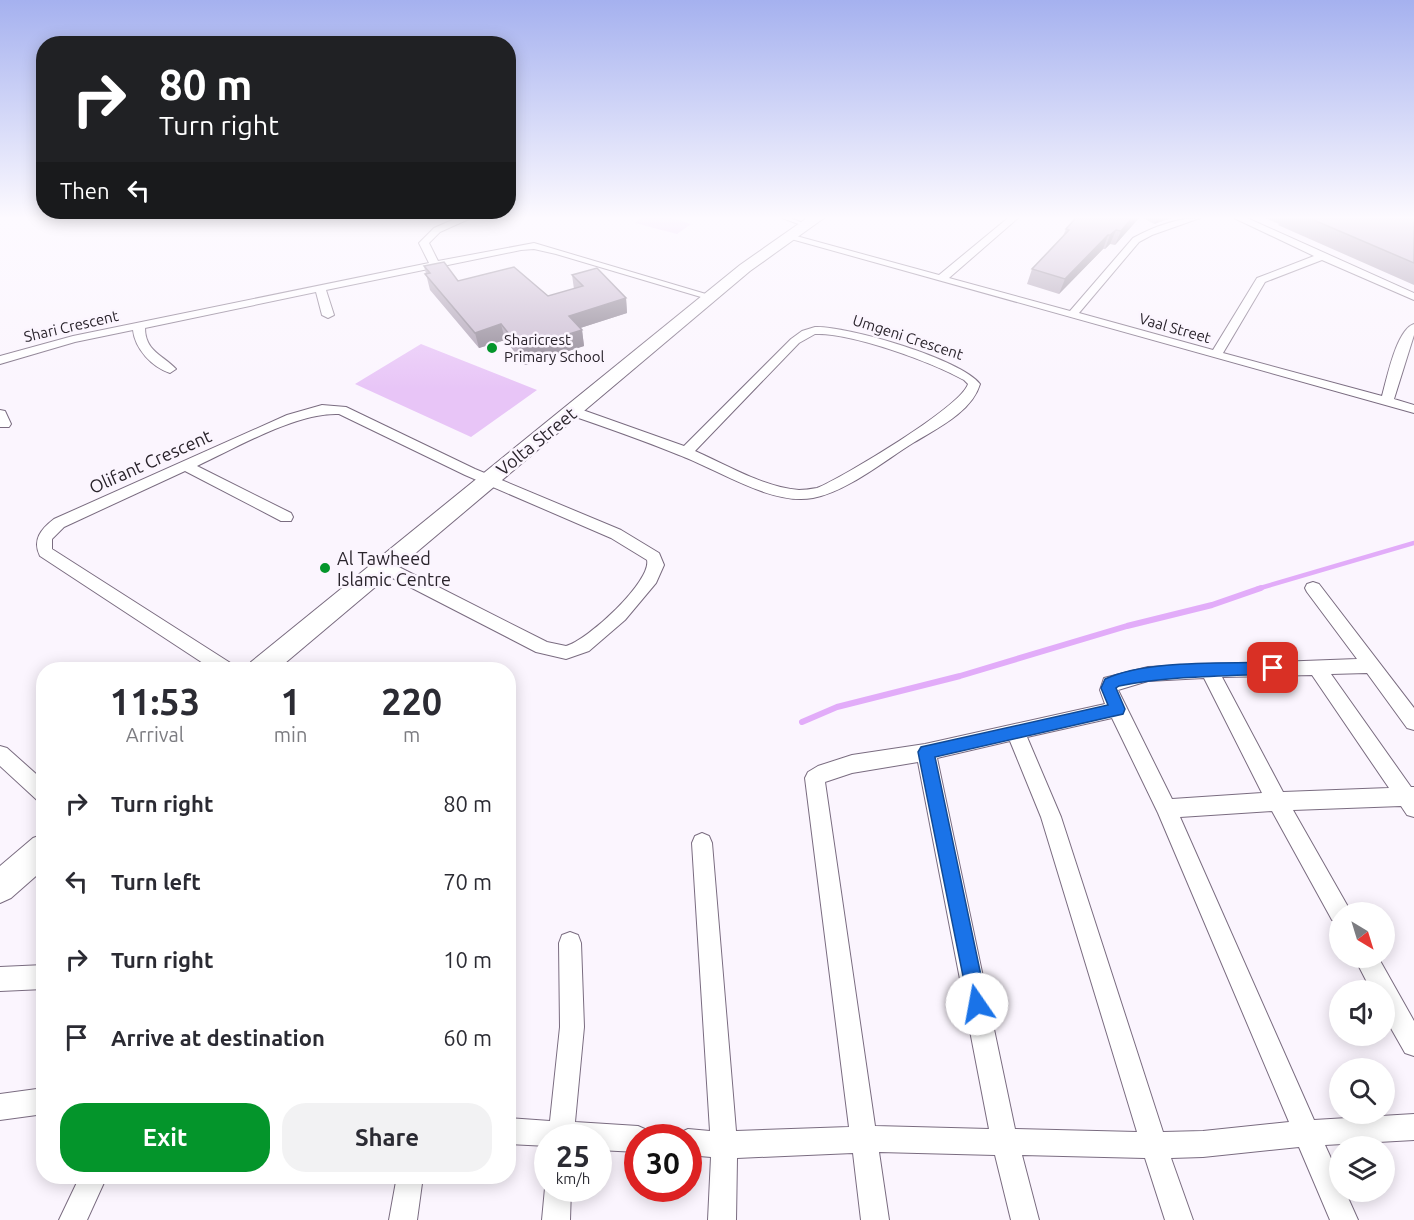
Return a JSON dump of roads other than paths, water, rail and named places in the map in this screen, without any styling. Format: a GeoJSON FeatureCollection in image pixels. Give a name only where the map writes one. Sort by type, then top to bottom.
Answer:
{"type":"FeatureCollection","features":[{"type":"Feature","properties":{"kind":"street","name":"Shari Crescent"},"geometry":{"type":"LineString","coordinates":[[0,360],[49,344],[380,275]]}},
{"type":"Feature","properties":{"kind":"street","name":"Shari Crescent"},"geometry":{"type":"LineString","coordinates":[[634,275],[711,297]]}},
{"type":"Feature","properties":{"kind":"street","name":"Volta Street"},"geometry":{"type":"LineString","coordinates":[[268,662],[736,275]]}},
{"type":"Feature","properties":{"kind":"street","name":"Vaal Street"},"geometry":{"type":"LineString","coordinates":[[928,275],[1414,409]]}},
{"type":"Feature","properties":{"kind":"street"},"geometry":{"type":"LineString","coordinates":[[940,279],[945,275]]}},
{"type":"Feature","properties":{"kind":"street"},"geometry":{"type":"LineString","coordinates":[[1072,315],[1106,275]]}},
{"type":"Feature","properties":{"kind":"street"},"geometry":{"type":"LineString","coordinates":[[1216,355],[1261,280],[1274,275]]}},
{"type":"Feature","properties":{"kind":"street"},"geometry":{"type":"LineString","coordinates":[[1364,275],[1414,297]]}},
{"type":"Feature","properties":{"kind":"street"},"geometry":{"type":"LineString","coordinates":[[320,287],[328,315]]}},
{"type":"Feature","properties":{"kind":"street"},"geometry":{"type":"LineString","coordinates":[[139,326],[138,334],[147,352],[170,369]]}},
{"type":"Feature","properties":{"kind":"street"},"geometry":{"type":"LineString","coordinates":[[1387,401],[1406,337],[1414,327]]}},
{"type":"Feature","properties":{"kind":"street","name":"Umgeni Crescent"},"geometry":{"type":"LineString","coordinates":[[573,411],[686,452],[783,492],[798,495],[813,494],[826,489],[928,428],[971,393],[974,385],[973,379],[964,372],[942,364],[845,334],[812,330],[795,341],[686,452]]}},
{"type":"Feature","properties":{"kind":"street","name":"Olifant Crescent"},"geometry":{"type":"LineString","coordinates":[[215,662],[45,552],[43,544],[49,530],[59,523],[292,418],[313,411],[341,410],[362,418],[489,479],[639,545],[654,557],[656,567],[652,577],[623,611],[590,643],[575,651],[564,652],[542,647],[382,566]]}},
{"type":"Feature","properties":{"kind":"street"},"geometry":{"type":"LineString","coordinates":[[186,466],[286,517]]}},
{"type":"Feature","properties":{"kind":"street"},"geometry":{"type":"LineString","coordinates":[[1313,588],[1414,722]]}},
{"type":"Feature","properties":{"kind":"street"},"geometry":{"type":"LineString","coordinates":[[1344,1220],[1166,809],[1108,688],[1110,683],[1148,674],[1209,670],[1371,666]]}},
{"type":"Feature","properties":{"kind":"street"},"geometry":{"type":"LineString","coordinates":[[1316,667],[1412,800]]}},
{"type":"Feature","properties":{"kind":"street"},"geometry":{"type":"LineString","coordinates":[[1209,670],[1277,801],[1334,902]]}},
{"type":"Feature","properties":{"kind":"street"},"geometry":{"type":"LineString","coordinates":[[875,1220],[815,778],[822,772],[843,767],[926,752],[1015,730],[1117,709]]}},
{"type":"Feature","properties":{"kind":"street"},"geometry":{"type":"LineString","coordinates":[[1015,730],[1051,817],[1179,1220]]}},
{"type":"Feature","properties":{"kind":"street"},"geometry":{"type":"LineString","coordinates":[[926,752],[1005,1142],[1025,1220]]}},
{"type":"Feature","properties":{"kind":"street"},"geometry":{"type":"LineString","coordinates":[[0,753],[36,787]]}},
{"type":"Feature","properties":{"kind":"street"},"geometry":{"type":"LineString","coordinates":[[1166,809],[1277,801],[1412,800]]}},
{"type":"Feature","properties":{"kind":"street"},"geometry":{"type":"LineString","coordinates":[[702,843],[724,1145],[722,1220]]}},
{"type":"Feature","properties":{"kind":"street"},"geometry":{"type":"LineString","coordinates":[[0,887],[36,855]]}},
{"type":"Feature","properties":{"kind":"street"},"geometry":{"type":"LineString","coordinates":[[562,1124],[572,1027],[570,943]]}},
{"type":"Feature","properties":{"kind":"street"},"geometry":{"type":"LineString","coordinates":[[0,979],[36,977]]}},
{"type":"Feature","properties":{"kind":"street"},"geometry":{"type":"LineString","coordinates":[[1395,1010],[1414,1044]]}},
{"type":"Feature","properties":{"kind":"street"},"geometry":{"type":"LineString","coordinates":[[0,1107],[36,1102]]}},
{"type":"Feature","properties":{"kind":"street"},"geometry":{"type":"LineString","coordinates":[[702,1143],[724,1145],[864,1140],[1203,1144],[1305,1133],[1414,1127]]}},
{"type":"Feature","properties":{"kind":"street"},"geometry":{"type":"LineString","coordinates":[[516,1132],[534,1133]]}},
{"type":"Feature","properties":{"kind":"street"},"geometry":{"type":"LineString","coordinates":[[73,1220],[90,1184]]}},
{"type":"Feature","properties":{"kind":"street"},"geometry":{"type":"LineString","coordinates":[[403,1220],[409,1184]]}},
{"type":"Feature","properties":{"kind":"street"},"geometry":{"type":"LineString","coordinates":[[556,1220],[557,1202]]}},
{"type":"Feature","properties":{"kind":"waterway"},"geometry":{"type":"LineString","coordinates":[[1257,589],[1414,543]]}},
{"type":"Feature","properties":{"kind":"waterway"},"geometry":{"type":"LineString","coordinates":[[802,722],[837,707],[960,676],[1127,626],[1212,605],[1261,588]]}},
{"type":"Feature","properties":{"kind":"place","name":"Sharicrest Primary School"},"geometry":{"type":"Point","coordinates":[492,348]}},
{"type":"Feature","properties":{"kind":"place","name":"Al Tawheed Islamic Centre"},"geometry":{"type":"Point","coordinates":[325,568]}}]}
